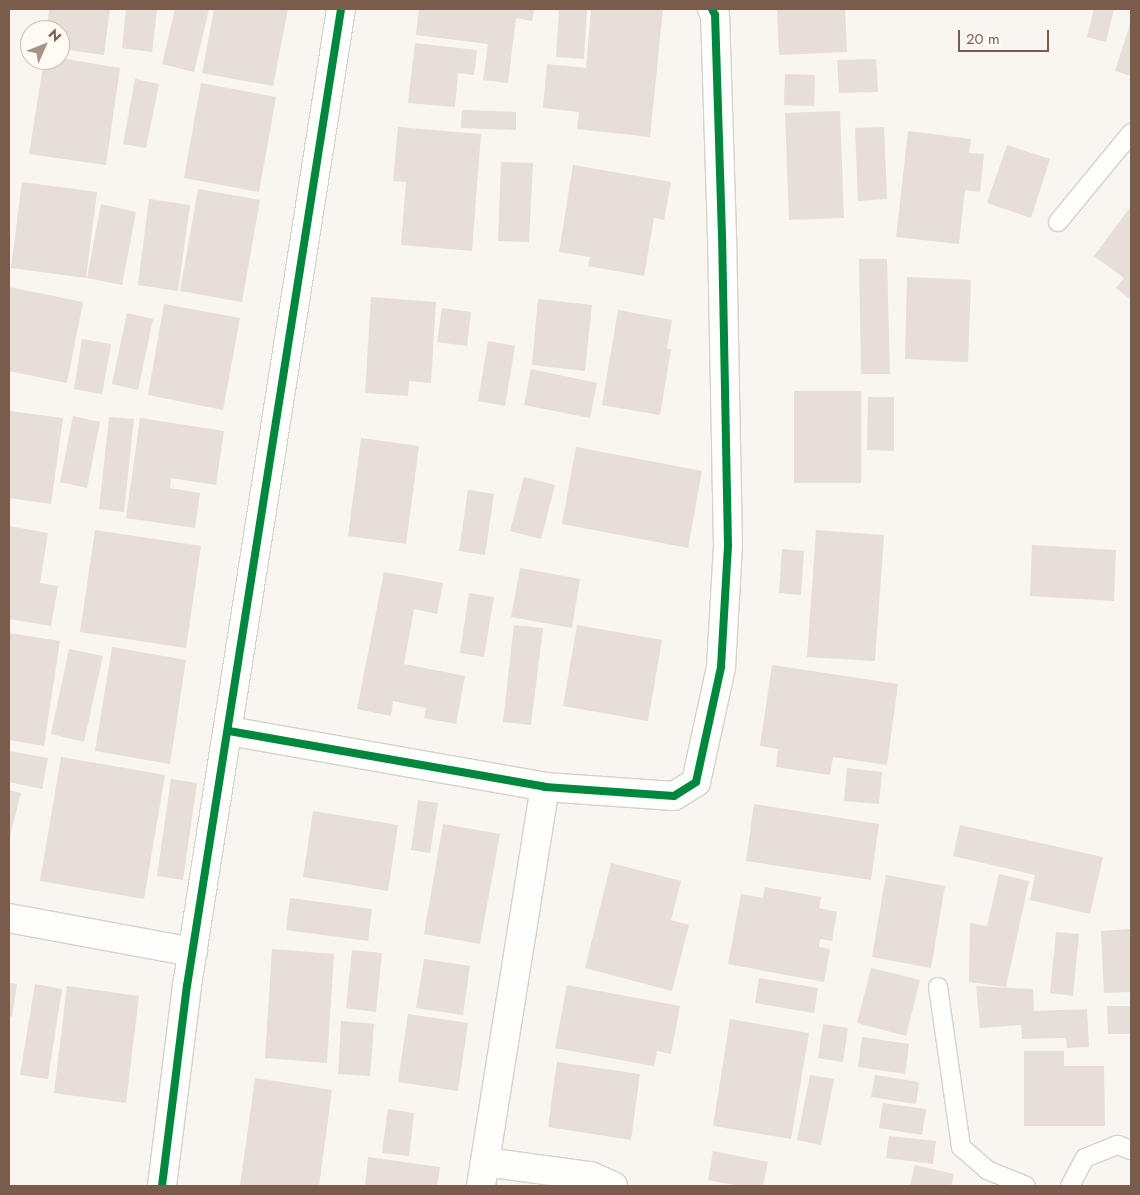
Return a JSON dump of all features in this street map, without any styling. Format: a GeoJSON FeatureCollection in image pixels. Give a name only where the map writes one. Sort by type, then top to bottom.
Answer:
{"type":"FeatureCollection","features":[{"type":"Feature","properties":{"kind":"street"},"geometry":{"type":"LineString","coordinates":[[162,1186],[193,952],[341,9]]}},
{"type":"Feature","properties":{"kind":"street"},"geometry":{"type":"LineString","coordinates":[[228,731],[545,786],[674,796],[696,782],[721,667],[728,546],[726,379],[715,16],[712,9]]}},
{"type":"Feature","properties":{"kind":"street"},"geometry":{"type":"LineString","coordinates":[[545,786],[483,1174],[590,1176],[613,1186]]}},
{"type":"Feature","properties":{"kind":"street"},"geometry":{"type":"LineString","coordinates":[[9,918],[193,952]]}},
{"type":"Feature","properties":{"kind":"lane"},"geometry":{"type":"LineString","coordinates":[[1058,222],[1131,133]]}},
{"type":"Feature","properties":{"kind":"lane"},"geometry":{"type":"LineString","coordinates":[[938,986],[961,1147],[987,1170],[1026,1186]]}},
{"type":"Feature","properties":{"kind":"lane"},"geometry":{"type":"LineString","coordinates":[[1070,1186],[1085,1158],[1118,1144],[1131,1150]]}},
{"type":"Feature","properties":{"kind":"building"},"geometry":{"type":"Polygon","coordinates":[[[49,9],[110,9],[104,55],[70,50],[70,20],[48,20],[49,9]]]}},
{"type":"Feature","properties":{"kind":"building"},"geometry":{"type":"Polygon","coordinates":[[[126,9],[157,9],[152,52],[122,48],[126,9]]]}},
{"type":"Feature","properties":{"kind":"building"},"geometry":{"type":"Polygon","coordinates":[[[175,9],[209,9],[194,72],[162,64],[175,9]]]}},
{"type":"Feature","properties":{"kind":"building"},"geometry":{"type":"Polygon","coordinates":[[[214,9],[288,9],[273,86],[202,73],[214,9]]]}},
{"type":"Feature","properties":{"kind":"building"},"geometry":{"type":"Polygon","coordinates":[[[419,9],[534,9],[532,21],[516,18],[508,83],[483,80],[488,44],[416,35],[419,9]]]}},
{"type":"Feature","properties":{"kind":"building"},"geometry":{"type":"Polygon","coordinates":[[[559,9],[587,9],[584,59],[556,57],[559,9]]]}},
{"type":"Feature","properties":{"kind":"building"},"geometry":{"type":"Polygon","coordinates":[[[591,9],[663,9],[650,137],[577,129],[579,112],[543,108],[547,64],[586,68],[591,9]]]}},
{"type":"Feature","properties":{"kind":"building"},"geometry":{"type":"Polygon","coordinates":[[[777,9],[845,9],[847,52],[779,55],[777,9]]]}},
{"type":"Feature","properties":{"kind":"building"},"geometry":{"type":"Polygon","coordinates":[[[1094,9],[1114,9],[1106,42],[1087,37],[1094,9]]]}},
{"type":"Feature","properties":{"kind":"building"},"geometry":{"type":"Polygon","coordinates":[[[1131,21],[1131,76],[1115,71],[1131,21]]]}},
{"type":"Feature","properties":{"kind":"building"},"geometry":{"type":"Polygon","coordinates":[[[415,43],[477,50],[474,75],[458,73],[455,107],[408,103],[415,43]]]}},
{"type":"Feature","properties":{"kind":"building"},"geometry":{"type":"Polygon","coordinates":[[[876,59],[878,92],[839,93],[837,60],[876,59]]]}},
{"type":"Feature","properties":{"kind":"building"},"geometry":{"type":"Polygon","coordinates":[[[70,60],[120,68],[106,165],[29,154],[42,70],[70,70],[70,60]]]}},
{"type":"Feature","properties":{"kind":"building"},"geometry":{"type":"Polygon","coordinates":[[[785,74],[815,75],[814,106],[784,105],[785,74]]]}},
{"type":"Feature","properties":{"kind":"building"},"geometry":{"type":"Polygon","coordinates":[[[135,79],[159,84],[146,148],[123,144],[135,79]]]}},
{"type":"Feature","properties":{"kind":"building"},"geometry":{"type":"Polygon","coordinates":[[[201,83],[276,97],[259,192],[184,178],[201,83]]]}},
{"type":"Feature","properties":{"kind":"building"},"geometry":{"type":"Polygon","coordinates":[[[462,110],[516,112],[516,130],[461,128],[462,110]]]}},
{"type":"Feature","properties":{"kind":"building"},"geometry":{"type":"Polygon","coordinates":[[[840,111],[844,218],[789,220],[785,113],[840,111]]]}},
{"type":"Feature","properties":{"kind":"building"},"geometry":{"type":"Polygon","coordinates":[[[398,127],[481,134],[472,251],[401,245],[406,182],[393,181],[398,127]]]}},
{"type":"Feature","properties":{"kind":"building"},"geometry":{"type":"Polygon","coordinates":[[[884,127],[887,199],[858,201],[855,128],[884,127]]]}},
{"type":"Feature","properties":{"kind":"building"},"geometry":{"type":"Polygon","coordinates":[[[908,131],[971,139],[969,153],[984,154],[980,192],[965,190],[959,244],[896,237],[908,131]]]}},
{"type":"Feature","properties":{"kind":"building"},"geometry":{"type":"Polygon","coordinates":[[[1007,145],[1050,159],[1031,218],[987,203],[1007,145]]]}},
{"type":"Feature","properties":{"kind":"building"},"geometry":{"type":"Polygon","coordinates":[[[501,162],[533,163],[529,242],[498,241],[501,162]]]}},
{"type":"Feature","properties":{"kind":"building"},"geometry":{"type":"Polygon","coordinates":[[[573,165],[671,182],[664,220],[654,218],[644,276],[588,266],[590,257],[559,252],[573,165]]]}},
{"type":"Feature","properties":{"kind":"building"},"geometry":{"type":"Polygon","coordinates":[[[22,182],[97,192],[86,278],[11,268],[22,182]]]}},
{"type":"Feature","properties":{"kind":"building"},"geometry":{"type":"Polygon","coordinates":[[[198,189],[260,200],[242,302],[180,291],[198,189]]]}},
{"type":"Feature","properties":{"kind":"building"},"geometry":{"type":"Polygon","coordinates":[[[149,199],[190,205],[178,291],[138,285],[149,199]]]}},
{"type":"Feature","properties":{"kind":"building"},"geometry":{"type":"Polygon","coordinates":[[[101,204],[136,212],[122,285],[87,278],[101,204]]]}},
{"type":"Feature","properties":{"kind":"building"},"geometry":{"type":"Polygon","coordinates":[[[1131,206],[1131,300],[1116,288],[1124,278],[1094,256],[1131,206]]]}},
{"type":"Feature","properties":{"kind":"building"},"geometry":{"type":"Polygon","coordinates":[[[859,259],[887,259],[890,374],[861,374],[859,259]]]}},
{"type":"Feature","properties":{"kind":"building"},"geometry":{"type":"Polygon","coordinates":[[[907,277],[971,280],[968,362],[905,359],[907,277]]]}},
{"type":"Feature","properties":{"kind":"building"},"geometry":{"type":"Polygon","coordinates":[[[9,287],[83,302],[67,383],[9,371],[9,287]]]}},
{"type":"Feature","properties":{"kind":"building"},"geometry":{"type":"Polygon","coordinates":[[[371,297],[436,302],[431,383],[409,381],[408,396],[365,393],[371,297]]]}},
{"type":"Feature","properties":{"kind":"building"},"geometry":{"type":"Polygon","coordinates":[[[538,299],[592,305],[585,371],[532,365],[538,299]]]}},
{"type":"Feature","properties":{"kind":"building"},"geometry":{"type":"Polygon","coordinates":[[[164,304],[240,318],[223,410],[148,395],[164,304]]]}},
{"type":"Feature","properties":{"kind":"building"},"geometry":{"type":"Polygon","coordinates":[[[442,308],[471,312],[467,346],[437,342],[442,308]]]}},
{"type":"Feature","properties":{"kind":"building"},"geometry":{"type":"Polygon","coordinates":[[[618,310],[672,320],[667,349],[671,349],[660,415],[602,405],[618,310]]]}},
{"type":"Feature","properties":{"kind":"building"},"geometry":{"type":"Polygon","coordinates":[[[127,313],[153,319],[138,390],[112,384],[127,313]]]}},
{"type":"Feature","properties":{"kind":"building"},"geometry":{"type":"Polygon","coordinates":[[[82,339],[111,344],[102,394],[74,389],[82,339]]]}},
{"type":"Feature","properties":{"kind":"building"},"geometry":{"type":"Polygon","coordinates":[[[488,341],[515,346],[505,406],[478,401],[488,341]]]}},
{"type":"Feature","properties":{"kind":"building"},"geometry":{"type":"Polygon","coordinates":[[[531,369],[597,383],[590,418],[524,405],[531,369]]]}},
{"type":"Feature","properties":{"kind":"building"},"geometry":{"type":"Polygon","coordinates":[[[794,391],[861,391],[861,483],[794,483],[794,391]]]}},
{"type":"Feature","properties":{"kind":"building"},"geometry":{"type":"Polygon","coordinates":[[[868,397],[894,397],[894,451],[867,450],[868,397]]]}},
{"type":"Feature","properties":{"kind":"building"},"geometry":{"type":"Polygon","coordinates":[[[9,411],[63,418],[51,504],[9,498],[9,411]]]}},
{"type":"Feature","properties":{"kind":"building"},"geometry":{"type":"Polygon","coordinates":[[[73,416],[100,422],[87,488],[60,482],[73,416]]]}},
{"type":"Feature","properties":{"kind":"building"},"geometry":{"type":"Polygon","coordinates":[[[109,417],[134,419],[124,512],[99,509],[109,417]]]}},
{"type":"Feature","properties":{"kind":"building"},"geometry":{"type":"Polygon","coordinates":[[[140,418],[224,431],[216,485],[171,478],[170,488],[200,493],[195,528],[126,518],[140,418]]]}},
{"type":"Feature","properties":{"kind":"building"},"geometry":{"type":"Polygon","coordinates":[[[361,438],[419,446],[406,544],[348,536],[361,438]]]}},
{"type":"Feature","properties":{"kind":"building"},"geometry":{"type":"Polygon","coordinates":[[[576,447],[702,471],[688,548],[562,524],[576,447]]]}},
{"type":"Feature","properties":{"kind":"building"},"geometry":{"type":"Polygon","coordinates":[[[524,477],[555,485],[541,539],[510,531],[524,477]]]}},
{"type":"Feature","properties":{"kind":"building"},"geometry":{"type":"Polygon","coordinates":[[[468,490],[494,494],[485,555],[459,551],[468,490]]]}},
{"type":"Feature","properties":{"kind":"building"},"geometry":{"type":"Polygon","coordinates":[[[9,526],[48,533],[40,583],[58,586],[51,626],[9,619],[9,526]]]}},
{"type":"Feature","properties":{"kind":"building"},"geometry":{"type":"Polygon","coordinates":[[[95,530],[201,546],[186,648],[80,632],[95,530]]]}},
{"type":"Feature","properties":{"kind":"building"},"geometry":{"type":"Polygon","coordinates":[[[816,530],[884,535],[875,661],[807,657],[816,530]]]}},
{"type":"Feature","properties":{"kind":"building"},"geometry":{"type":"Polygon","coordinates":[[[1032,545],[1116,550],[1114,601],[1030,596],[1032,545]]]}},
{"type":"Feature","properties":{"kind":"building"},"geometry":{"type":"Polygon","coordinates":[[[782,549],[804,551],[801,595],[779,593],[782,549]]]}},
{"type":"Feature","properties":{"kind":"building"},"geometry":{"type":"Polygon","coordinates":[[[520,568],[580,579],[572,628],[511,617],[520,568]]]}},
{"type":"Feature","properties":{"kind":"building"},"geometry":{"type":"Polygon","coordinates":[[[384,572],[443,583],[437,614],[414,609],[404,664],[465,676],[456,724],[424,718],[426,708],[393,701],[391,716],[357,709],[384,572]]]}},
{"type":"Feature","properties":{"kind":"building"},"geometry":{"type":"Polygon","coordinates":[[[469,593],[494,597],[484,657],[460,653],[469,593]]]}},
{"type":"Feature","properties":{"kind":"building"},"geometry":{"type":"Polygon","coordinates":[[[514,625],[543,628],[531,725],[503,722],[514,625]]]}},
{"type":"Feature","properties":{"kind":"building"},"geometry":{"type":"Polygon","coordinates":[[[577,625],[662,640],[648,721],[563,706],[577,625]]]}},
{"type":"Feature","properties":{"kind":"building"},"geometry":{"type":"Polygon","coordinates":[[[9,633],[60,641],[44,746],[9,740],[9,633]]]}},
{"type":"Feature","properties":{"kind":"building"},"geometry":{"type":"Polygon","coordinates":[[[112,647],[186,660],[170,764],[95,751],[112,647]]]}},
{"type":"Feature","properties":{"kind":"building"},"geometry":{"type":"Polygon","coordinates":[[[69,649],[103,656],[84,742],[51,734],[69,649]]]}},
{"type":"Feature","properties":{"kind":"building"},"geometry":{"type":"Polygon","coordinates":[[[772,665],[898,684],[887,765],[833,757],[830,775],[776,767],[778,749],[760,746],[772,665]]]}},
{"type":"Feature","properties":{"kind":"building"},"geometry":{"type":"Polygon","coordinates":[[[9,751],[48,758],[42,789],[9,782],[9,751]]]}},
{"type":"Feature","properties":{"kind":"building"},"geometry":{"type":"Polygon","coordinates":[[[61,757],[165,775],[144,899],[40,881],[61,757]]]}},
{"type":"Feature","properties":{"kind":"building"},"geometry":{"type":"Polygon","coordinates":[[[847,768],[882,772],[879,804],[844,801],[847,768]]]}},
{"type":"Feature","properties":{"kind":"building"},"geometry":{"type":"Polygon","coordinates":[[[171,779],[197,783],[183,880],[157,876],[171,779]]]}},
{"type":"Feature","properties":{"kind":"building"},"geometry":{"type":"Polygon","coordinates":[[[9,790],[21,793],[9,840],[9,790]]]}},
{"type":"Feature","properties":{"kind":"building"},"geometry":{"type":"Polygon","coordinates":[[[418,800],[438,803],[430,853],[411,850],[418,800]]]}},
{"type":"Feature","properties":{"kind":"building"},"geometry":{"type":"Polygon","coordinates":[[[754,804],[879,824],[871,880],[746,861],[754,804]]]}},
{"type":"Feature","properties":{"kind":"building"},"geometry":{"type":"Polygon","coordinates":[[[313,811],[398,825],[388,891],[303,877],[313,811]]]}},
{"type":"Feature","properties":{"kind":"building"},"geometry":{"type":"Polygon","coordinates":[[[443,824],[500,834],[480,944],[424,934],[443,824]]]}},
{"type":"Feature","properties":{"kind":"building"},"geometry":{"type":"Polygon","coordinates":[[[960,825],[1103,857],[1090,914],[1030,900],[1035,875],[953,856],[960,825]]]}},
{"type":"Feature","properties":{"kind":"building"},"geometry":{"type":"Polygon","coordinates":[[[611,863],[681,881],[671,920],[689,925],[672,991],[585,968],[611,863]]]}},
{"type":"Feature","properties":{"kind":"building"},"geometry":{"type":"Polygon","coordinates":[[[999,874],[1029,881],[1006,987],[969,982],[970,923],[987,926],[999,874]]]}},
{"type":"Feature","properties":{"kind":"building"},"geometry":{"type":"Polygon","coordinates":[[[886,875],[945,886],[931,968],[872,957],[886,875]]]}},
{"type":"Feature","properties":{"kind":"building"},"geometry":{"type":"Polygon","coordinates":[[[765,887],[821,897],[819,908],[837,912],[832,941],[820,939],[819,947],[830,949],[824,982],[728,964],[741,894],[763,898],[765,887]]]}},
{"type":"Feature","properties":{"kind":"building"},"geometry":{"type":"Polygon","coordinates":[[[290,898],[372,909],[368,941],[286,930],[290,898]]]}},
{"type":"Feature","properties":{"kind":"building"},"geometry":{"type":"Polygon","coordinates":[[[1131,929],[1131,992],[1104,993],[1101,931],[1131,929]]]}},
{"type":"Feature","properties":{"kind":"building"},"geometry":{"type":"Polygon","coordinates":[[[1056,932],[1079,934],[1073,996],[1050,993],[1056,932]]]}},
{"type":"Feature","properties":{"kind":"building"},"geometry":{"type":"Polygon","coordinates":[[[272,949],[334,954],[327,1063],[265,1058],[272,949]]]}},
{"type":"Feature","properties":{"kind":"building"},"geometry":{"type":"Polygon","coordinates":[[[352,950],[382,953],[376,1012],[346,1008],[352,950]]]}},
{"type":"Feature","properties":{"kind":"building"},"geometry":{"type":"Polygon","coordinates":[[[424,959],[470,966],[463,1015],[416,1008],[424,959]]]}},
{"type":"Feature","properties":{"kind":"building"},"geometry":{"type":"Polygon","coordinates":[[[871,968],[920,980],[906,1036],[857,1023],[871,968]]]}},
{"type":"Feature","properties":{"kind":"building"},"geometry":{"type":"Polygon","coordinates":[[[759,978],[818,988],[814,1013],[755,1003],[759,978]]]}},
{"type":"Feature","properties":{"kind":"building"},"geometry":{"type":"Polygon","coordinates":[[[9,983],[17,984],[12,1017],[9,1016],[9,983]]]}},
{"type":"Feature","properties":{"kind":"building"},"geometry":{"type":"Polygon","coordinates":[[[35,984],[62,989],[48,1079],[20,1075],[35,984]]]}},
{"type":"Feature","properties":{"kind":"building"},"geometry":{"type":"Polygon","coordinates":[[[567,985],[680,1006],[671,1054],[657,1051],[654,1066],[555,1048],[567,985]]]}},
{"type":"Feature","properties":{"kind":"building"},"geometry":{"type":"Polygon","coordinates":[[[67,986],[139,996],[126,1103],[54,1093],[67,986]]]}},
{"type":"Feature","properties":{"kind":"building"},"geometry":{"type":"Polygon","coordinates":[[[976,986],[1033,989],[1034,1011],[1087,1009],[1089,1047],[1067,1048],[1066,1038],[1022,1039],[1021,1025],[980,1028],[976,986]]]}},
{"type":"Feature","properties":{"kind":"building"},"geometry":{"type":"Polygon","coordinates":[[[1107,1006],[1131,1006],[1131,1034],[1108,1034],[1107,1006]]]}},
{"type":"Feature","properties":{"kind":"building"},"geometry":{"type":"Polygon","coordinates":[[[408,1014],[468,1023],[458,1091],[398,1082],[408,1014]]]}},
{"type":"Feature","properties":{"kind":"building"},"geometry":{"type":"Polygon","coordinates":[[[730,1019],[809,1033],[791,1139],[713,1126],[730,1019]]]}},
{"type":"Feature","properties":{"kind":"building"},"geometry":{"type":"Polygon","coordinates":[[[341,1021],[374,1024],[370,1076],[338,1074],[341,1021]]]}},
{"type":"Feature","properties":{"kind":"building"},"geometry":{"type":"Polygon","coordinates":[[[823,1024],[848,1028],[843,1062],[818,1058],[823,1024]]]}},
{"type":"Feature","properties":{"kind":"building"},"geometry":{"type":"Polygon","coordinates":[[[862,1037],[909,1044],[905,1074],[858,1067],[862,1037]]]}},
{"type":"Feature","properties":{"kind":"building"},"geometry":{"type":"Polygon","coordinates":[[[1024,1051],[1064,1051],[1064,1066],[1104,1066],[1105,1126],[1024,1126],[1024,1051]]]}},
{"type":"Feature","properties":{"kind":"building"},"geometry":{"type":"Polygon","coordinates":[[[557,1062],[640,1074],[631,1140],[548,1127],[557,1062]]]}},
{"type":"Feature","properties":{"kind":"building"},"geometry":{"type":"Polygon","coordinates":[[[810,1075],[834,1079],[821,1145],[797,1140],[810,1075]]]}},
{"type":"Feature","properties":{"kind":"building"},"geometry":{"type":"Polygon","coordinates":[[[875,1075],[919,1082],[916,1104],[871,1097],[875,1075]]]}},
{"type":"Feature","properties":{"kind":"building"},"geometry":{"type":"Polygon","coordinates":[[[255,1078],[332,1090],[319,1186],[240,1186],[255,1078]]]}},
{"type":"Feature","properties":{"kind":"building"},"geometry":{"type":"Polygon","coordinates":[[[883,1103],[926,1109],[922,1135],[879,1128],[883,1103]]]}},
{"type":"Feature","properties":{"kind":"building"},"geometry":{"type":"Polygon","coordinates":[[[388,1109],[414,1113],[409,1156],[382,1153],[388,1109]]]}},
{"type":"Feature","properties":{"kind":"building"},"geometry":{"type":"Polygon","coordinates":[[[889,1136],[936,1141],[933,1164],[886,1158],[889,1136]]]}},
{"type":"Feature","properties":{"kind":"building"},"geometry":{"type":"Polygon","coordinates":[[[713,1151],[768,1162],[763,1186],[739,1186],[708,1180],[713,1151]]]}},
{"type":"Feature","properties":{"kind":"building"},"geometry":{"type":"Polygon","coordinates":[[[368,1157],[440,1167],[437,1186],[365,1186],[368,1157]]]}},
{"type":"Feature","properties":{"kind":"building"},"geometry":{"type":"Polygon","coordinates":[[[915,1165],[954,1174],[951,1186],[910,1186],[915,1165]]]}},
{"type":"Feature","properties":{"kind":"cycle path"},"geometry":{"type":"LineString","coordinates":[[162,1186],[187,986],[341,9]]}},
{"type":"Feature","properties":{"kind":"cycle path"},"geometry":{"type":"LineString","coordinates":[[229,731],[545,787],[674,796],[696,782],[721,667],[728,546],[722,236],[715,15],[712,9]]}}]}
